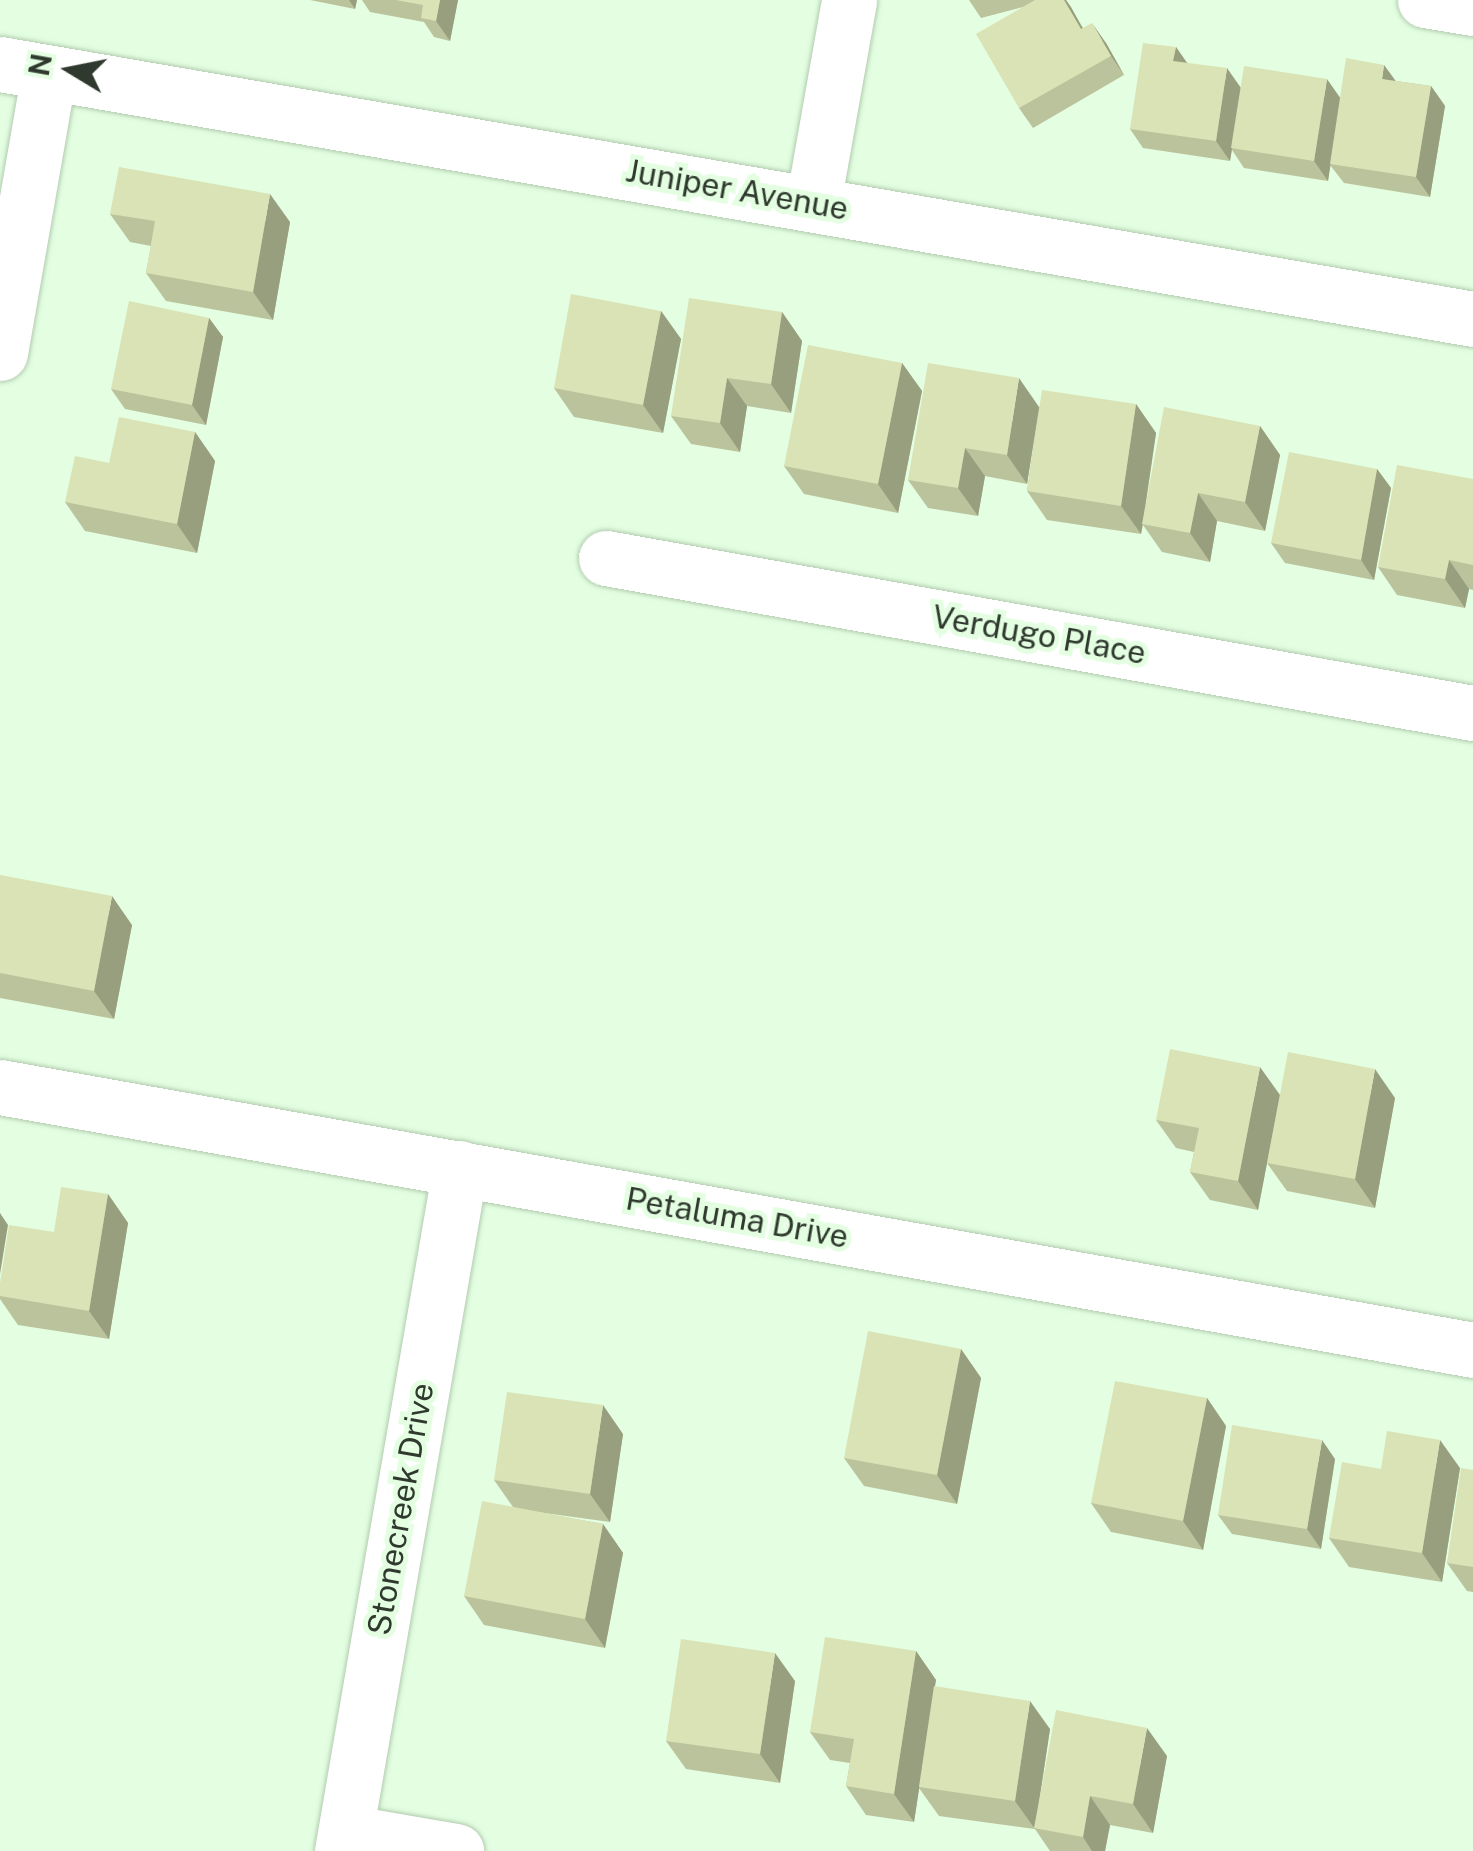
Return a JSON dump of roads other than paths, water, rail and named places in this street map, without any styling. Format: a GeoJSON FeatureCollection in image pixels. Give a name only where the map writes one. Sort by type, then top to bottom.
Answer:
{"type":"FeatureCollection","features":[{"type":"Feature","properties":{"kind":"street"},"geometry":{"type":"LineString","coordinates":[[813,203],[849,0]]}},
{"type":"Feature","properties":{"kind":"street"},"geometry":{"type":"LineString","coordinates":[[1425,0],[1473,8]]}},
{"type":"Feature","properties":{"kind":"street"},"geometry":{"type":"LineString","coordinates":[[0,354],[25,68]]}},
{"type":"Feature","properties":{"kind":"street","name":"Juniper Avenue"},"geometry":{"type":"LineString","coordinates":[[25,68],[1473,319]]}},
{"type":"Feature","properties":{"kind":"street","name":"Verdugo Place"},"geometry":{"type":"LineString","coordinates":[[606,558],[1473,713]]}},
{"type":"Feature","properties":{"kind":"street","name":"Petaluma Drive"},"geometry":{"type":"LineString","coordinates":[[0,1086],[1473,1350]]}},
{"type":"Feature","properties":{"kind":"street","name":"Stonecreek Drive"},"geometry":{"type":"LineString","coordinates":[[344,1842],[460,1168]]}},
{"type":"Feature","properties":{"kind":"street"},"geometry":{"type":"LineString","coordinates":[[344,1842],[456,1851]]}}]}
